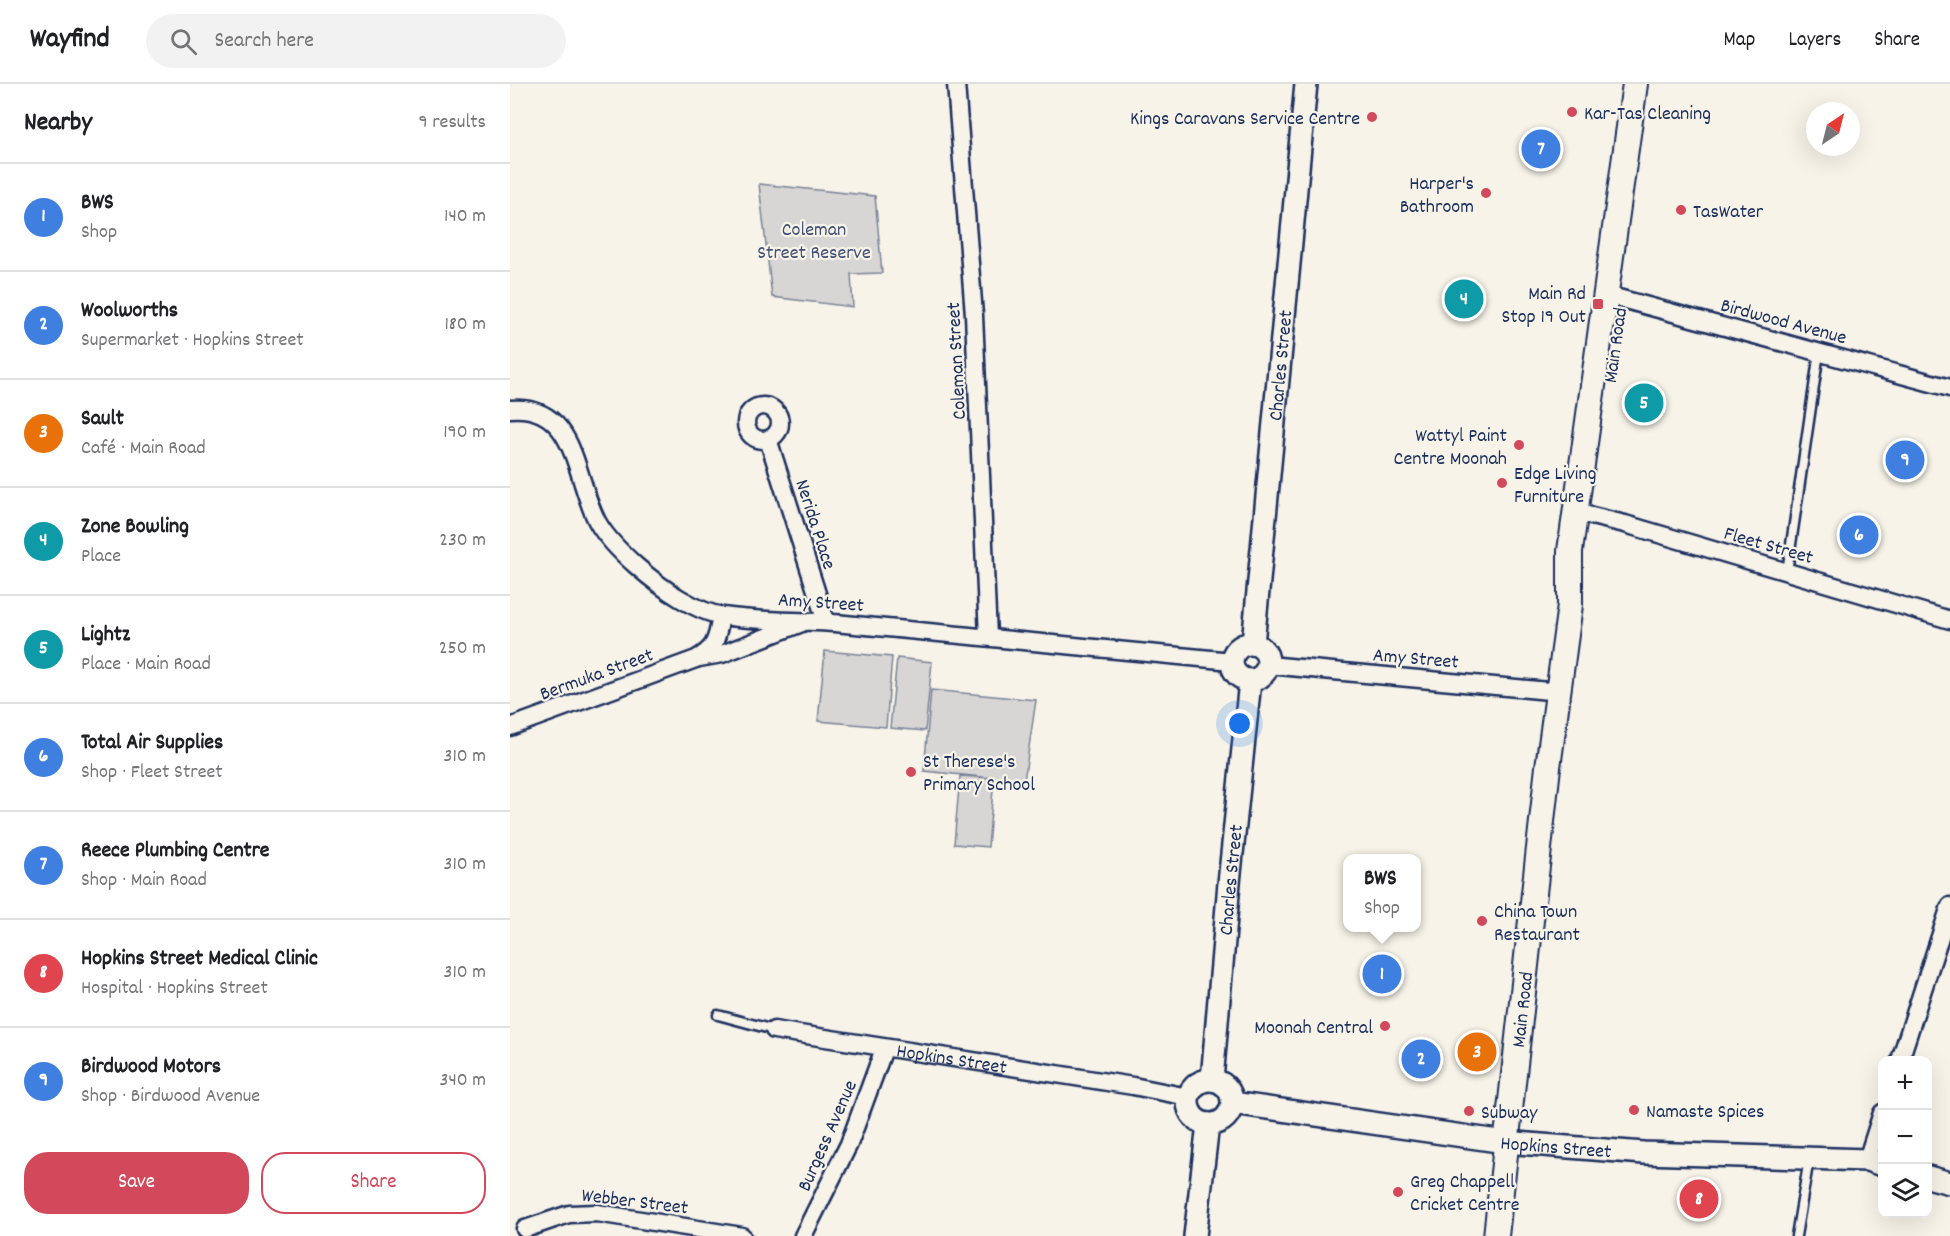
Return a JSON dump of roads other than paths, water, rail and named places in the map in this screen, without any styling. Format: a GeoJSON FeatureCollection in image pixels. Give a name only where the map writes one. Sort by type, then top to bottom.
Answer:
{"type":"FeatureCollection","features":[{"type":"Feature","properties":{"kind":"main road","name":"Main Road"},"geometry":{"type":"LineString","coordinates":[[1614,296],[1635,84]]}},
{"type":"Feature","properties":{"kind":"main road","name":"Main Road"},"geometry":{"type":"LineString","coordinates":[[1496,1236],[1548,767],[1570,605],[1570,551],[1582,513],[1648,84]]}},
{"type":"Feature","properties":{"kind":"street","name":"Coleman Street"},"geometry":{"type":"LineString","coordinates":[[956,84],[974,315],[988,637]]}},
{"type":"Feature","properties":{"kind":"street","name":"Charles Street"},"geometry":{"type":"LineString","coordinates":[[1253,644],[1306,84]]}},
{"type":"Feature","properties":{"kind":"street","name":"Birdwood Avenue"},"geometry":{"type":"LineString","coordinates":[[1614,296],[1950,388]]}},
{"type":"Feature","properties":{"kind":"street","name":"Amy Street"},"geometry":{"type":"LineString","coordinates":[[510,409],[536,411],[545,415],[560,428],[569,443],[597,522],[613,542],[655,582],[669,592],[694,606],[721,616],[826,622],[1232,661]]}},
{"type":"Feature","properties":{"kind":"street","name":"Nerida Place"},"geometry":{"type":"LineString","coordinates":[[768,439],[826,622]]}},
{"type":"Feature","properties":{"kind":"street","name":"Fleet Street"},"geometry":{"type":"LineString","coordinates":[[1582,513],[1950,620]]}},
{"type":"Feature","properties":{"kind":"street","name":"Bermuka Street"},"geometry":{"type":"LineString","coordinates":[[510,727],[696,659],[705,654],[714,644],[721,616]]}},
{"type":"Feature","properties":{"kind":"street","name":"Bermuka Street"},"geometry":{"type":"LineString","coordinates":[[696,659],[723,654],[808,621]]}},
{"type":"Feature","properties":{"kind":"street"},"geometry":{"type":"LineString","coordinates":[[1247,644],[1253,644],[1266,653],[1268,665],[1260,678],[1250,681],[1235,672],[1232,661],[1237,650],[1247,644]]}},
{"type":"Feature","properties":{"kind":"street","name":"Amy Street"},"geometry":{"type":"LineString","coordinates":[[1268,665],[1560,692]]}},
{"type":"Feature","properties":{"kind":"street","name":"Charles Street"},"geometry":{"type":"LineString","coordinates":[[1212,1080],[1250,681]]}},
{"type":"Feature","properties":{"kind":"street"},"geometry":{"type":"LineString","coordinates":[[1901,1056],[1950,906]]}},
{"type":"Feature","properties":{"kind":"street","name":"Hopkins Street"},"geometry":{"type":"LineString","coordinates":[[774,1030],[1133,1086],[1188,1098]]}},
{"type":"Feature","properties":{"kind":"street","name":"Burgess Avenue"},"geometry":{"type":"LineString","coordinates":[[803,1236],[849,1144],[884,1048]]}},
{"type":"Feature","properties":{"kind":"street"},"geometry":{"type":"LineString","coordinates":[[1212,1080],[1224,1085],[1231,1096],[1232,1103],[1227,1116],[1208,1124],[1194,1118],[1188,1105],[1188,1098],[1190,1091],[1200,1082],[1212,1080]]}},
{"type":"Feature","properties":{"kind":"street","name":"Hopkins Street"},"geometry":{"type":"LineString","coordinates":[[1232,1103],[1505,1142],[1644,1153],[1875,1162]]}},
{"type":"Feature","properties":{"kind":"street"},"geometry":{"type":"LineString","coordinates":[[1195,1236],[1208,1124]]}},
{"type":"Feature","properties":{"kind":"street"},"geometry":{"type":"LineString","coordinates":[[1875,1162],[1878,1141]]}},
{"type":"Feature","properties":{"kind":"street"},"geometry":{"type":"LineString","coordinates":[[1932,1178],[1950,1183]]}},
{"type":"Feature","properties":{"kind":"street","name":"Webber Street"},"geometry":{"type":"LineString","coordinates":[[525,1229],[569,1214],[597,1213],[742,1236]]}},
{"type":"Feature","properties":{"kind":"lane"},"geometry":{"type":"LineString","coordinates":[[1787,572],[1820,352]]}},
{"type":"Feature","properties":{"kind":"lane","name":"Hopkins Street"},"geometry":{"type":"LineString","coordinates":[[718,1015],[774,1030]]}},
{"type":"Feature","properties":{"kind":"lane"},"geometry":{"type":"LineString","coordinates":[[1796,1236],[1809,1158]]}},
{"type":"Feature","properties":{"kind":"place","name":"Kar-Tas Cleaning"},"geometry":{"type":"Point","coordinates":[1572,112]}},
{"type":"Feature","properties":{"kind":"place","name":"Kings Caravans Service Centre"},"geometry":{"type":"Point","coordinates":[1372,117]}},
{"type":"Feature","properties":{"kind":"place","name":"Reece Plumbing Centre"},"geometry":{"type":"Point","coordinates":[1541,149]}},
{"type":"Feature","properties":{"kind":"place","name":"Harper's Bathroom"},"geometry":{"type":"Point","coordinates":[1486,193]}},
{"type":"Feature","properties":{"kind":"place","name":"TasWater"},"geometry":{"type":"Point","coordinates":[1681,210]}},
{"type":"Feature","properties":{"kind":"place","name":"Zone Bowling"},"geometry":{"type":"Point","coordinates":[1464,299]}},
{"type":"Feature","properties":{"kind":"place","name":"Main Rd Stop 19 Out"},"geometry":{"type":"Point","coordinates":[1598,304]}},
{"type":"Feature","properties":{"kind":"place","name":"Lightz"},"geometry":{"type":"Point","coordinates":[1644,403]}},
{"type":"Feature","properties":{"kind":"place","name":"Wattyl Paint Centre Moonah"},"geometry":{"type":"Point","coordinates":[1519,445]}},
{"type":"Feature","properties":{"kind":"place","name":"Birdwood Motors"},"geometry":{"type":"Point","coordinates":[1905,460]}},
{"type":"Feature","properties":{"kind":"place","name":"Edge Living Furniture"},"geometry":{"type":"Point","coordinates":[1502,483]}},
{"type":"Feature","properties":{"kind":"place","name":"Total Air Supplies"},"geometry":{"type":"Point","coordinates":[1859,535]}},
{"type":"Feature","properties":{"kind":"place","name":"St Therese's Primary School"},"geometry":{"type":"Point","coordinates":[911,772]}},
{"type":"Feature","properties":{"kind":"place","name":"China Town Restaurant"},"geometry":{"type":"Point","coordinates":[1482,921]}},
{"type":"Feature","properties":{"kind":"place","name":"BWS"},"geometry":{"type":"Point","coordinates":[1382,974]}},
{"type":"Feature","properties":{"kind":"place","name":"Moonah Central"},"geometry":{"type":"Point","coordinates":[1385,1026]}},
{"type":"Feature","properties":{"kind":"place","name":"Sault"},"geometry":{"type":"Point","coordinates":[1477,1052]}},
{"type":"Feature","properties":{"kind":"place","name":"Woolworths"},"geometry":{"type":"Point","coordinates":[1421,1059]}},
{"type":"Feature","properties":{"kind":"place","name":"Namaste Spices"},"geometry":{"type":"Point","coordinates":[1634,1110]}},
{"type":"Feature","properties":{"kind":"place","name":"Subway"},"geometry":{"type":"Point","coordinates":[1469,1111]}},
{"type":"Feature","properties":{"kind":"place","name":"Greg Chappell Cricket Centre"},"geometry":{"type":"Point","coordinates":[1398,1192]}},
{"type":"Feature","properties":{"kind":"place","name":"Hopkins Street Medical Clinic"},"geometry":{"type":"Point","coordinates":[1699,1199]}},
{"type":"Feature","properties":{"kind":"park label","name":"Coleman Street Reserve"},"geometry":{"type":"Point","coordinates":[814,240]}}]}
